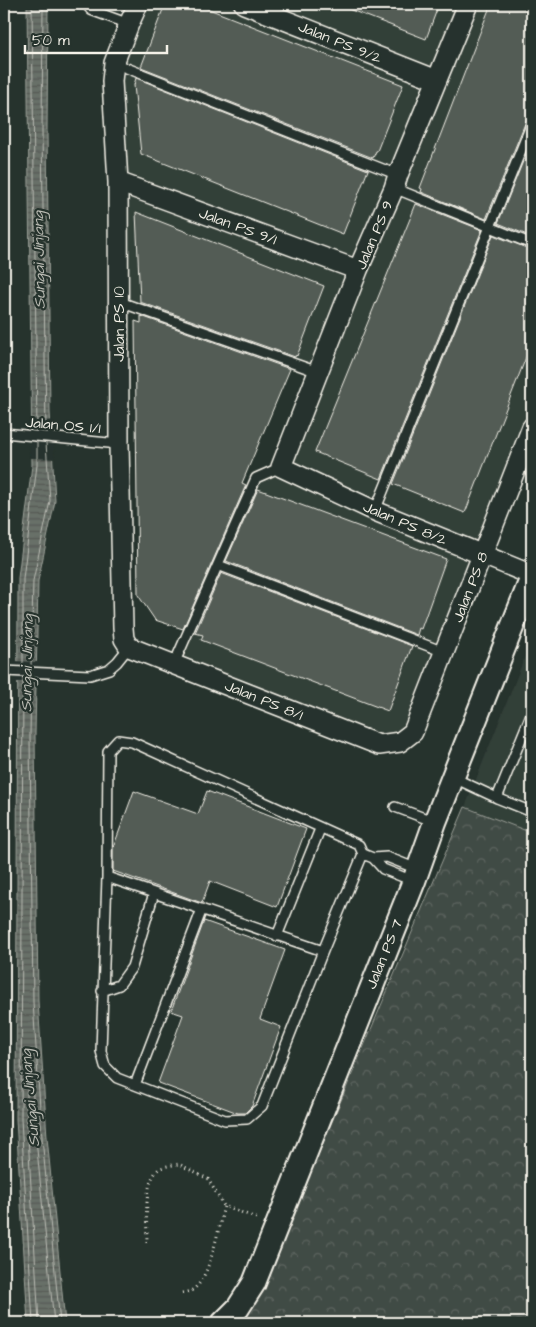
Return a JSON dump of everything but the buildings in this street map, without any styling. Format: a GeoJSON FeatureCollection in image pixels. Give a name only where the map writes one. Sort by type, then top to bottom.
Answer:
{"type":"FeatureCollection","features":[{"type":"Feature","properties":{"kind":"street","name":"Jalan PS 10"},"geometry":{"type":"LineString","coordinates":[[129,647],[124,639],[123,628],[119,444],[120,302],[118,182],[112,81],[114,63],[128,24],[138,4]]}},
{"type":"Feature","properties":{"kind":"street","name":"Jalan PS 9/2"},"geometry":{"type":"LineString","coordinates":[[244,4],[437,80]]}},
{"type":"Feature","properties":{"kind":"street","name":"Jalan PS 9"},"geometry":{"type":"LineString","coordinates":[[281,467],[358,270],[468,4]]}},
{"type":"Feature","properties":{"kind":"street","name":"Jalan PS 9/1"},"geometry":{"type":"LineString","coordinates":[[118,182],[358,270]]}},
{"type":"Feature","properties":{"kind":"street","name":"Jalan PS 8"},"geometry":{"type":"LineString","coordinates":[[400,742],[413,732],[532,427]]}},
{"type":"Feature","properties":{"kind":"street","name":"Jalan PS 8/2"},"geometry":{"type":"LineString","coordinates":[[281,467],[375,511],[532,576]]}},
{"type":"Feature","properties":{"kind":"street","name":"Jalan PS 7"},"geometry":{"type":"LineString","coordinates":[[223,1323],[238,1308],[254,1283],[532,576]]}},
{"type":"Feature","properties":{"kind":"street","name":"Jalan PS 8/1"},"geometry":{"type":"LineString","coordinates":[[129,647],[379,745],[400,742]]}},
{"type":"Feature","properties":{"kind":"lane"},"geometry":{"type":"LineString","coordinates":[[86,4],[91,10],[128,24]]}},
{"type":"Feature","properties":{"kind":"lane"},"geometry":{"type":"LineString","coordinates":[[114,63],[396,182],[532,244]]}},
{"type":"Feature","properties":{"kind":"lane"},"geometry":{"type":"LineString","coordinates":[[375,511],[532,123]]}},
{"type":"Feature","properties":{"kind":"lane"},"geometry":{"type":"LineString","coordinates":[[120,302],[318,372]]}},
{"type":"Feature","properties":{"kind":"lane","name":"Jalan OS 1/1"},"geometry":{"type":"LineString","coordinates":[[4,433],[119,444]]}},
{"type":"Feature","properties":{"kind":"lane"},"geometry":{"type":"LineString","coordinates":[[174,664],[256,478],[281,467]]}},
{"type":"Feature","properties":{"kind":"lane"},"geometry":{"type":"LineString","coordinates":[[218,565],[444,652]]}},
{"type":"Feature","properties":{"kind":"lane"},"geometry":{"type":"LineString","coordinates":[[4,671],[90,675],[109,669],[129,647]]}},
{"type":"Feature","properties":{"kind":"lane"},"geometry":{"type":"LineString","coordinates":[[497,798],[532,712]]}},
{"type":"Feature","properties":{"kind":"lane"},"geometry":{"type":"LineString","coordinates":[[363,854],[262,1106],[247,1119],[224,1120],[117,1078],[105,1066],[100,1052],[107,877],[108,751],[118,740],[132,742],[359,845],[363,854],[373,858],[383,869],[416,875]]}},
{"type":"Feature","properties":{"kind":"lane"},"geometry":{"type":"LineString","coordinates":[[452,777],[532,812]]}},
{"type":"Feature","properties":{"kind":"lane"},"geometry":{"type":"LineString","coordinates":[[395,807],[435,822]]}},
{"type":"Feature","properties":{"kind":"lane"},"geometry":{"type":"LineString","coordinates":[[277,936],[320,828]]}},
{"type":"Feature","properties":{"kind":"lane"},"geometry":{"type":"LineString","coordinates":[[107,877],[323,951]]}},
{"type":"Feature","properties":{"kind":"lane"},"geometry":{"type":"LineString","coordinates":[[102,991],[119,985],[132,967],[154,893]]}},
{"type":"Feature","properties":{"kind":"lane"},"geometry":{"type":"LineString","coordinates":[[135,1085],[202,909]]}},
{"type":"Feature","properties":{"kind":"path"},"geometry":{"type":"LineString","coordinates":[[147,1243],[147,1197],[151,1181],[160,1169],[179,1164],[208,1179],[224,1206],[276,1226]]}},
{"type":"Feature","properties":{"kind":"path"},"geometry":{"type":"LineString","coordinates":[[182,1293],[195,1289],[203,1280],[215,1244],[224,1206]]}},
{"type":"Feature","properties":{"kind":"shaded area"},"geometry":{"type":"Polygon","coordinates":[[[149,4],[532,4],[532,405],[407,726],[395,735],[378,739],[183,657],[261,481],[278,473],[326,370],[126,300],[118,82],[123,61],[149,4]]]}},
{"type":"Feature","properties":{"kind":"shaded area"},"geometry":{"type":"Polygon","coordinates":[[[532,639],[532,833],[465,807],[532,639]]]}},
{"type":"Feature","properties":{"kind":"green space"},"geometry":{"type":"Polygon","coordinates":[[[465,807],[532,833],[532,1323],[243,1323],[257,1299],[465,807]]]}},
{"type":"Feature","properties":{"kind":"water","name":"Sungai Jinjang"},"geometry":{"type":"Polygon","coordinates":[[[27,4],[48,4],[47,131],[50,412],[55,501],[38,581],[35,735],[38,1001],[47,1137],[65,1323],[28,1323],[16,1119],[18,578],[32,465],[27,4]]]}},
{"type":"Feature","properties":{"kind":"pier"},"geometry":{"type":"Polygon","coordinates":[[[29,419],[53,421],[55,459],[30,458],[29,419]]]}},
{"type":"Feature","properties":{"kind":"pier"},"geometry":{"type":"Polygon","coordinates":[[[15,661],[39,662],[39,682],[15,682],[15,661]]]}}]}
